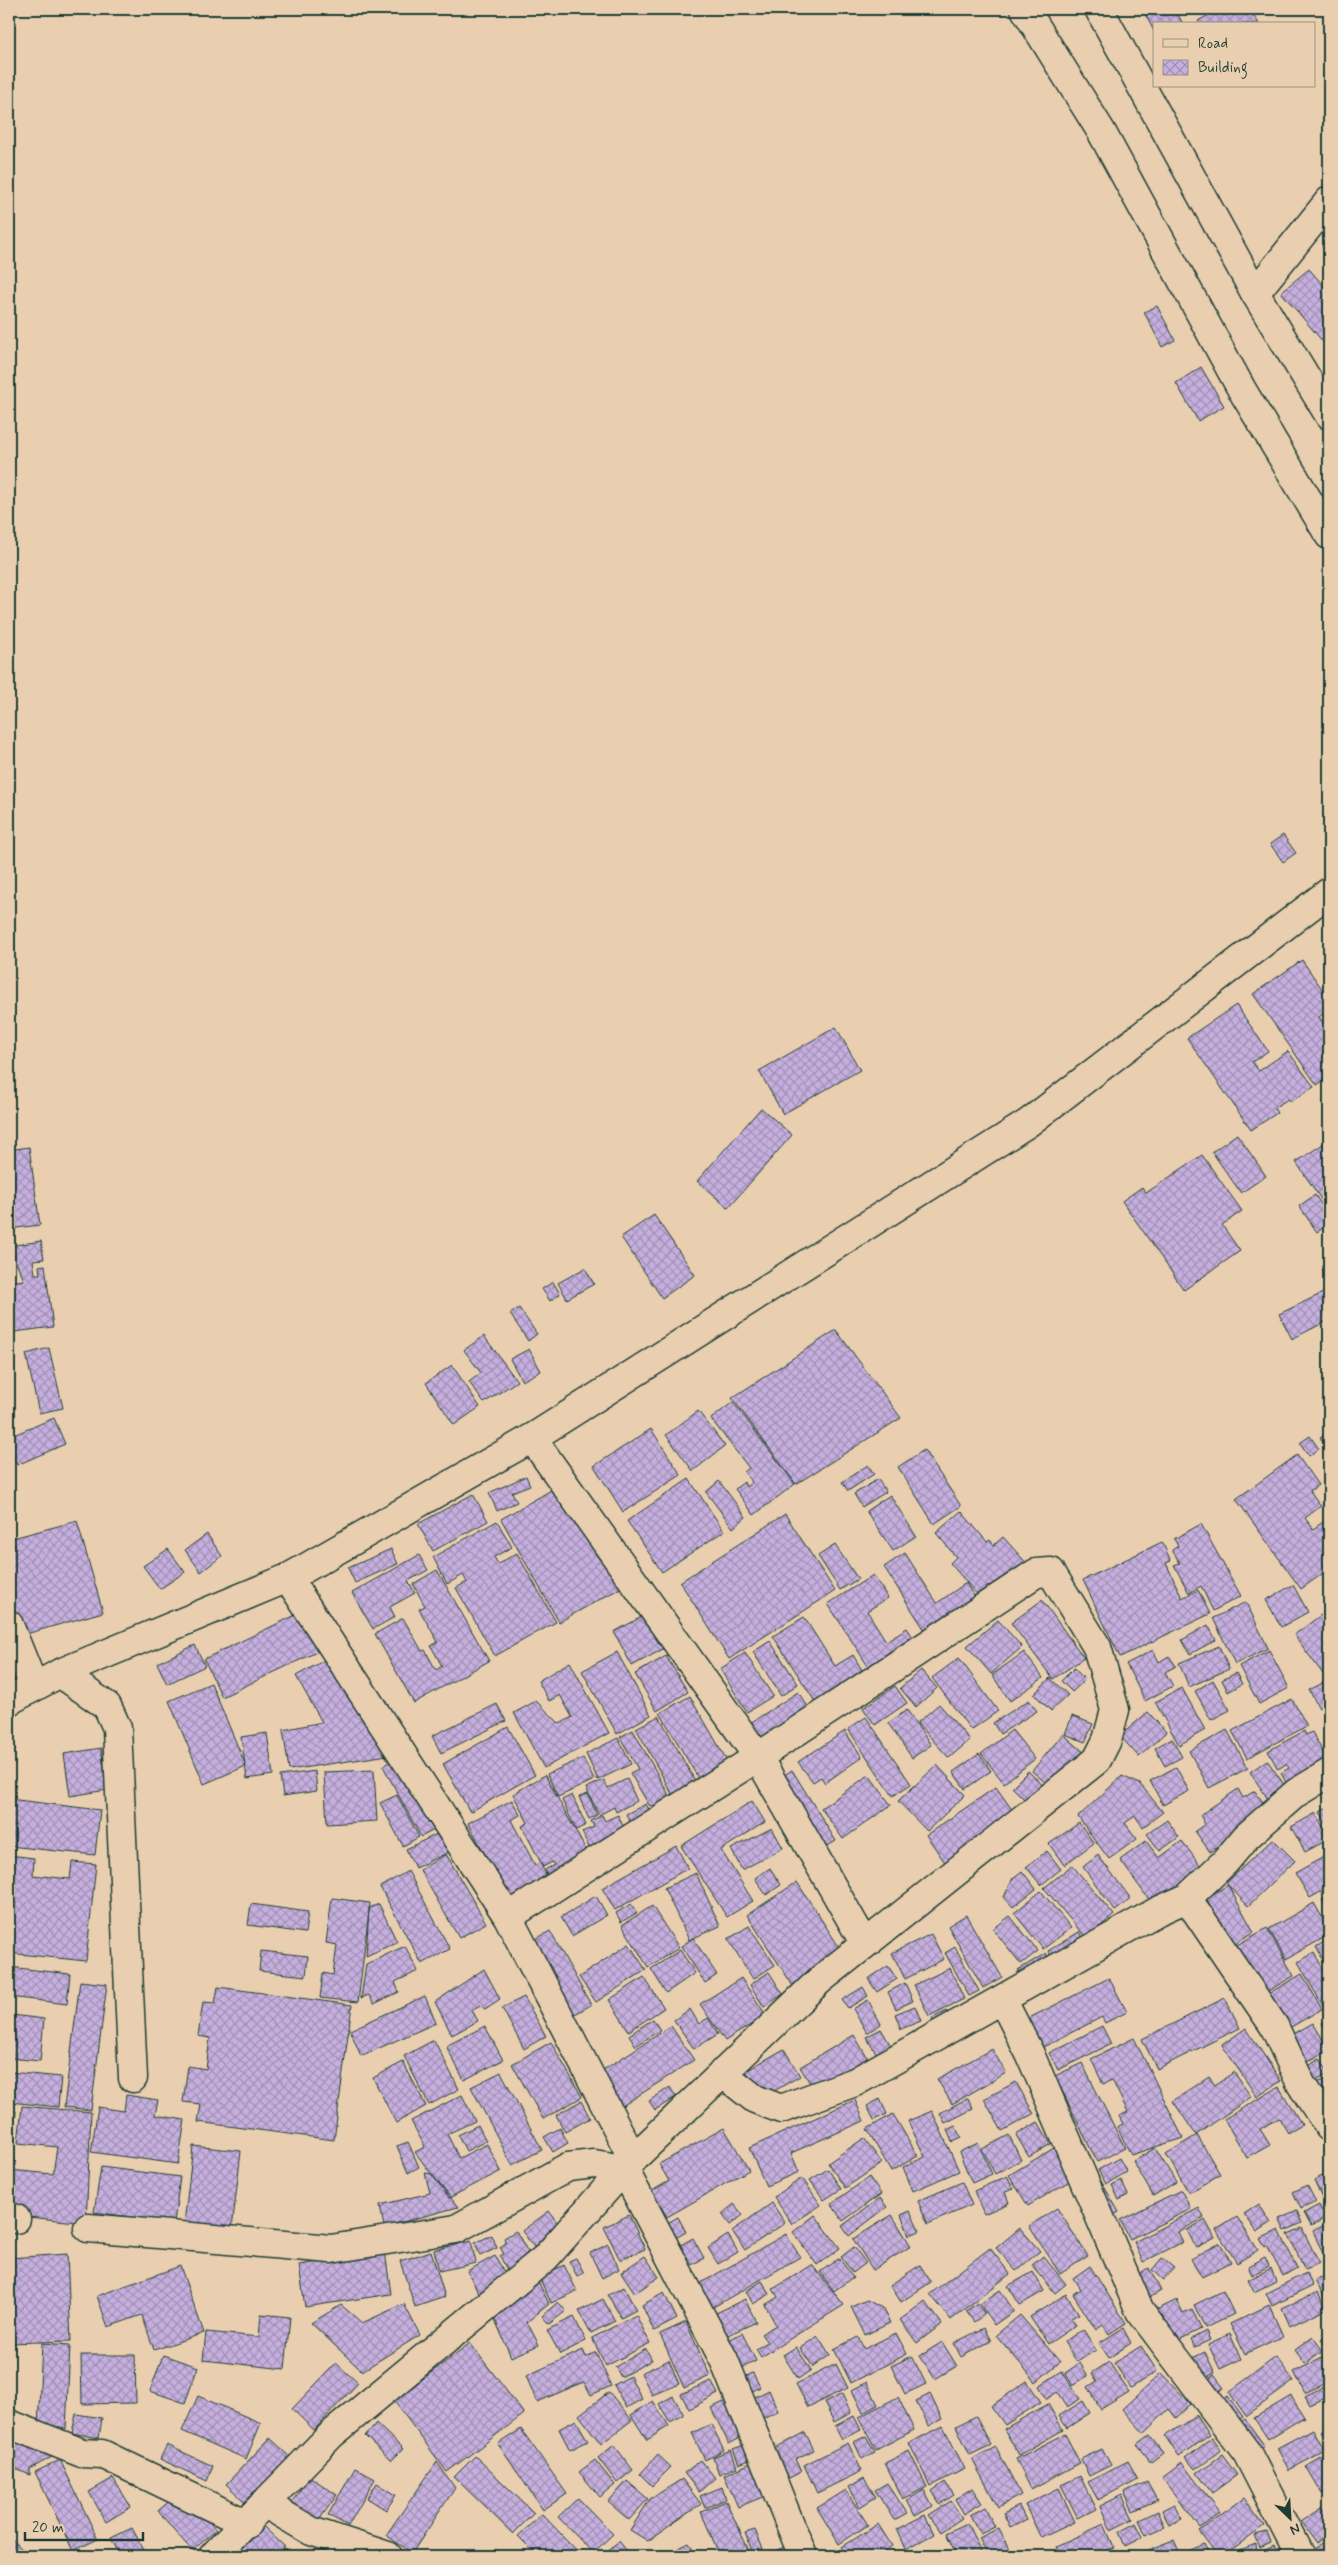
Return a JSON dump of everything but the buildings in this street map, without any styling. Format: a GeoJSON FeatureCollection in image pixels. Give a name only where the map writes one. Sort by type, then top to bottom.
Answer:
{"type":"FeatureCollection","features":[{"type":"Feature","properties":{"kind":"street"},"geometry":{"type":"LineString","coordinates":[[1025,9],[1100,131],[1242,390],[1329,535]]}},
{"type":"Feature","properties":{"kind":"street"},"geometry":{"type":"LineString","coordinates":[[1099,9],[1255,293],[1329,415]]}},
{"type":"Feature","properties":{"kind":"street"},"geometry":{"type":"LineString","coordinates":[[1255,293],[1329,201]]}},
{"type":"Feature","properties":{"kind":"street"},"geometry":{"type":"LineString","coordinates":[[9,1701],[60,1673],[288,1578],[532,1438],[1028,1123],[1329,892]]}},
{"type":"Feature","properties":{"kind":"street"},"geometry":{"type":"LineString","coordinates":[[532,1438],[758,1757],[865,1944]]}},
{"type":"Feature","properties":{"kind":"street"},"geometry":{"type":"LineString","coordinates":[[213,2556],[247,2524],[264,2503],[332,2434],[545,2258],[628,2164],[820,1980],[1097,1760],[1107,1740],[1115,1710],[1097,1647],[1051,1572],[1036,1573],[758,1757],[508,1917]]}},
{"type":"Feature","properties":{"kind":"street"},"geometry":{"type":"LineString","coordinates":[[288,1578],[508,1917],[724,2360],[803,2556]]}},
{"type":"Feature","properties":{"kind":"street"},"geometry":{"type":"LineString","coordinates":[[9,1625],[34,1687]]}},
{"type":"Feature","properties":{"kind":"street"},"geometry":{"type":"LineString","coordinates":[[60,1673],[107,1706],[117,1728],[133,2078]]}},
{"type":"Feature","properties":{"kind":"street"},"geometry":{"type":"LineString","coordinates":[[722,2073],[755,2099],[781,2109],[855,2082],[1158,1911],[1186,1898],[1225,1862],[1246,1837],[1296,1793],[1329,1773]]}},
{"type":"Feature","properties":{"kind":"street"},"geometry":{"type":"LineString","coordinates":[[1186,1898],[1274,2026],[1301,2084],[1329,2127]]}},
{"type":"Feature","properties":{"kind":"street"},"geometry":{"type":"LineString","coordinates":[[1002,1999],[1030,2054],[1140,2312],[1247,2453],[1300,2556]]}},
{"type":"Feature","properties":{"kind":"street"},"geometry":{"type":"LineString","coordinates":[[88,2228],[331,2249],[456,2229],[568,2167],[594,2164],[628,2164]]}},
{"type":"Feature","properties":{"kind":"street"},"geometry":{"type":"LineString","coordinates":[[9,2424],[82,2453],[102,2454],[247,2524]]}},
{"type":"Feature","properties":{"kind":"street"},"geometry":{"type":"LineString","coordinates":[[264,2503],[311,2531],[388,2556]]}}]}
